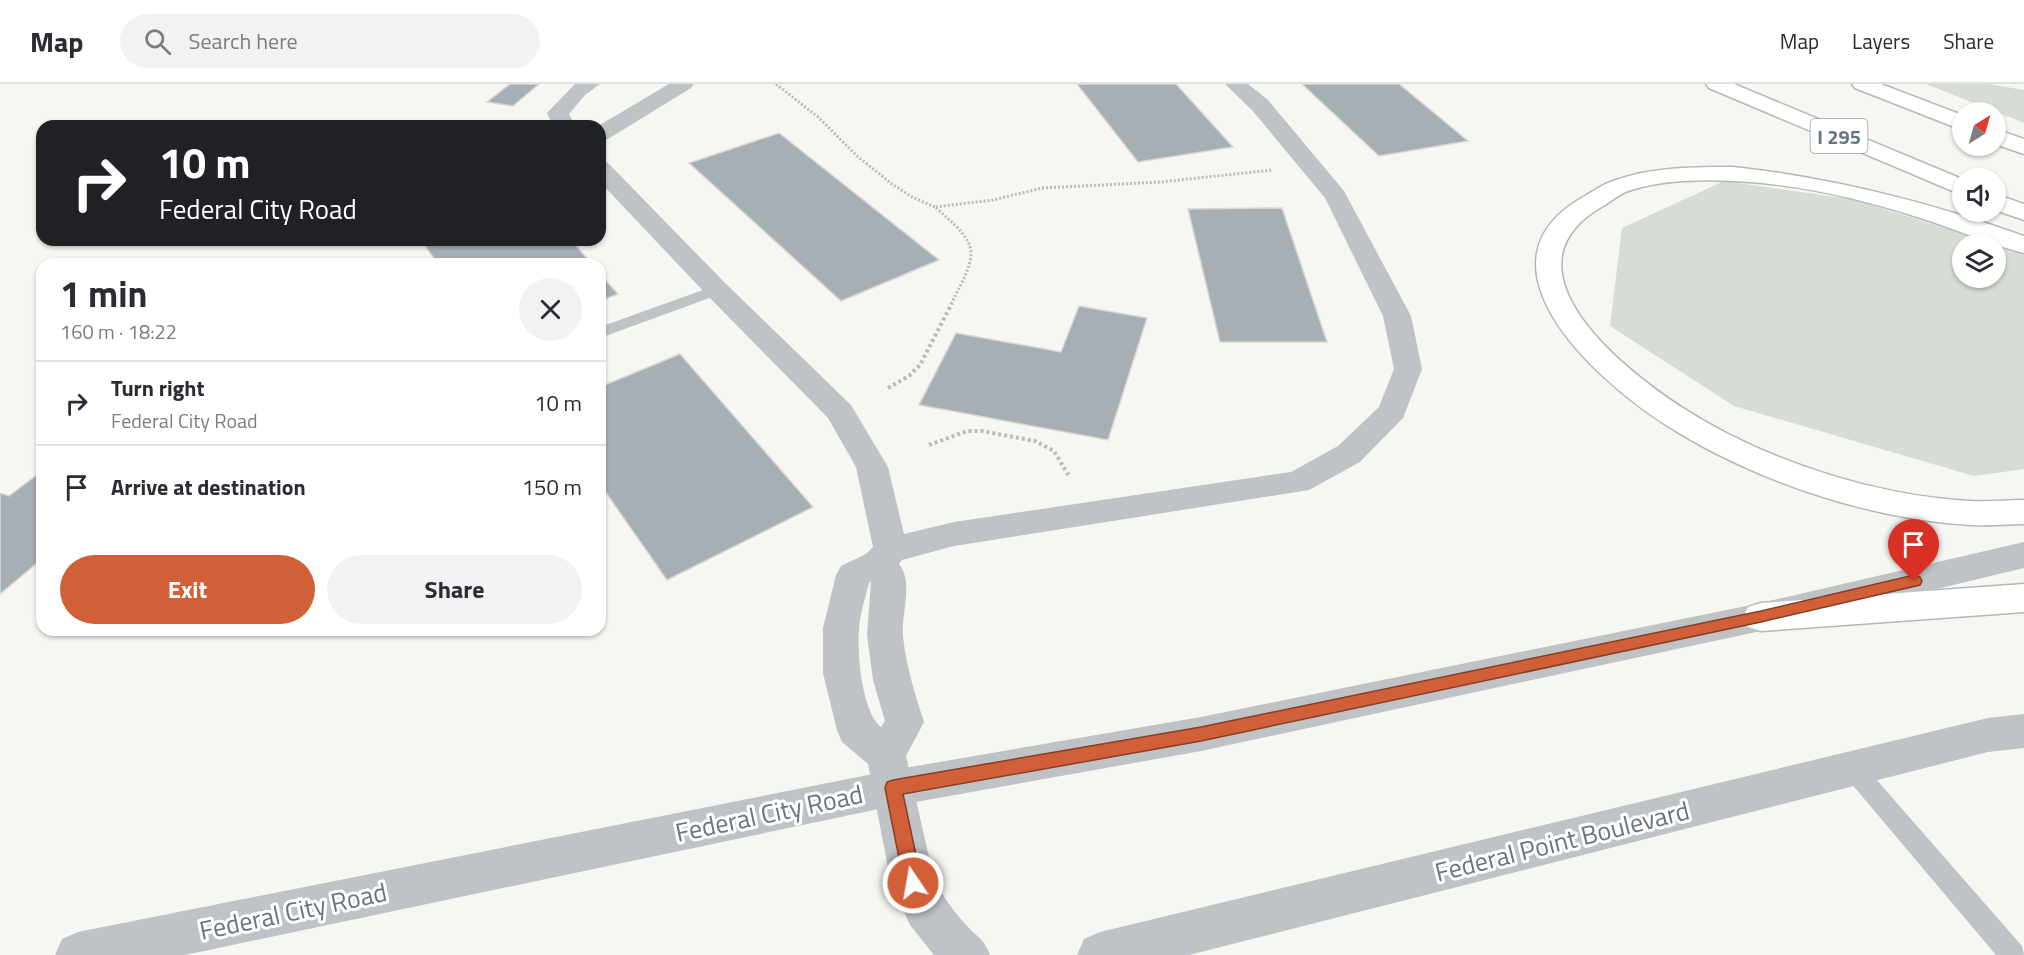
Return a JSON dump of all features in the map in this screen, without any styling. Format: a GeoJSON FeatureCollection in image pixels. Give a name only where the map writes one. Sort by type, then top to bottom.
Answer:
{"type":"FeatureCollection","features":[{"type":"Feature","properties":{"kind":"highway","name":"I 295"},"geometry":{"type":"LineString","coordinates":[[1716,84],[1952,184]]}},
{"type":"Feature","properties":{"kind":"highway","name":"I 295"},"geometry":{"type":"LineString","coordinates":[[1862,84],[1952,119]]}},
{"type":"Feature","properties":{"kind":"highway"},"geometry":{"type":"LineString","coordinates":[[2006,140],[2024,147]]}},
{"type":"Feature","properties":{"kind":"highway"},"geometry":{"type":"LineString","coordinates":[[2024,244],[1928,212],[1817,183],[1730,174],[1686,174],[1650,179],[1615,188],[1587,202],[1566,220],[1552,242],[1548,266],[1555,299],[1571,327],[1603,364],[1640,395],[1690,427],[1744,454],[1810,480],[1880,499],[1944,510],[2010,514],[2024,512]]}},
{"type":"Feature","properties":{"kind":"highway"},"geometry":{"type":"LineString","coordinates":[[2006,206],[2024,213]]}},
{"type":"Feature","properties":{"kind":"highway"},"geometry":{"type":"LineString","coordinates":[[1761,617],[2024,598]]}},
{"type":"Feature","properties":{"kind":"street"},"geometry":{"type":"LineString","coordinates":[[561,120],[558,113],[578,91],[590,84]]}},
{"type":"Feature","properties":{"kind":"street"},"geometry":{"type":"LineString","coordinates":[[606,130],[684,84]]}},
{"type":"Feature","properties":{"kind":"street"},"geometry":{"type":"LineString","coordinates":[[967,955],[955,946],[926,910],[913,883],[889,772],[856,730],[843,673],[841,628],[853,575],[885,556],[954,534],[1298,482],[1349,454],[1392,411],[1408,369],[1397,316],[1336,196],[1260,105],[1235,84]]}},
{"type":"Feature","properties":{"kind":"street"},"geometry":{"type":"LineString","coordinates":[[606,174],[717,290],[840,412],[872,467],[889,576],[885,635],[892,680],[906,722],[889,772]]}},
{"type":"Feature","properties":{"kind":"street","name":"Federal City Road"},"geometry":{"type":"LineString","coordinates":[[78,955],[889,772],[1201,734],[1761,617],[2024,555]]}},
{"type":"Feature","properties":{"kind":"street","name":"Federal Point Boulevard"},"geometry":{"type":"LineString","coordinates":[[1100,955],[1176,946],[1853,769],[1988,735],[2024,731]]}},
{"type":"Feature","properties":{"kind":"lane"},"geometry":{"type":"LineString","coordinates":[[606,331],[717,290]]}},
{"type":"Feature","properties":{"kind":"lane"},"geometry":{"type":"LineString","coordinates":[[1853,769],[2013,955]]}},
{"type":"Feature","properties":{"kind":"path"},"geometry":{"type":"LineString","coordinates":[[776,84],[818,117],[857,156],[892,184],[912,197],[935,207],[968,237],[972,244],[971,261],[966,276],[920,365],[909,376],[888,388]]}},
{"type":"Feature","properties":{"kind":"path"},"geometry":{"type":"LineString","coordinates":[[935,207],[993,200],[1042,188],[1161,182],[1251,174],[1275,169]]}},
{"type":"Feature","properties":{"kind":"path"},"geometry":{"type":"LineString","coordinates":[[929,445],[967,431],[1035,441],[1054,452],[1069,476]]}},
{"type":"Feature","properties":{"kind":"shaded area"},"geometry":{"type":"Polygon","coordinates":[[[1926,84],[1988,84],[2024,90],[2024,123],[2006,116],[2006,102],[1971,102],[1926,84]]]}},
{"type":"Feature","properties":{"kind":"shaded area"},"geometry":{"type":"Polygon","coordinates":[[[1724,181],[1857,200],[1962,234],[1952,234],[1952,288],[2006,288],[2006,249],[2024,255],[2024,469],[1974,476],[1734,406],[1610,326],[1622,228],[1724,181]]]}},
{"type":"Feature","properties":{"kind":"building"},"geometry":{"type":"Polygon","coordinates":[[[510,84],[539,84],[513,106],[487,102],[510,84]]]}},
{"type":"Feature","properties":{"kind":"building"},"geometry":{"type":"Polygon","coordinates":[[[1077,84],[1176,84],[1233,147],[1138,162],[1077,84]]]}},
{"type":"Feature","properties":{"kind":"building"},"geometry":{"type":"Polygon","coordinates":[[[1302,84],[1399,84],[1468,141],[1379,156],[1302,84]]]}},
{"type":"Feature","properties":{"kind":"building"},"geometry":{"type":"Polygon","coordinates":[[[779,133],[939,260],[841,301],[689,163],[779,133]]]}},
{"type":"Feature","properties":{"kind":"building"},"geometry":{"type":"Polygon","coordinates":[[[1282,208],[1327,342],[1220,342],[1188,209],[1282,208]]]}},
{"type":"Feature","properties":{"kind":"building"},"geometry":{"type":"Polygon","coordinates":[[[425,246],[576,246],[587,258],[434,258],[425,246]]]}},
{"type":"Feature","properties":{"kind":"building"},"geometry":{"type":"Polygon","coordinates":[[[606,281],[618,294],[606,299],[606,281]]]}},
{"type":"Feature","properties":{"kind":"building"},"geometry":{"type":"Polygon","coordinates":[[[1079,306],[1147,318],[1108,440],[919,405],[956,333],[1061,352],[1079,306]]]}},
{"type":"Feature","properties":{"kind":"building"},"geometry":{"type":"Polygon","coordinates":[[[680,354],[813,507],[667,580],[606,493],[606,385],[680,354]]]}},
{"type":"Feature","properties":{"kind":"building"},"geometry":{"type":"Polygon","coordinates":[[[36,476],[36,564],[0,594],[0,493],[9,496],[36,476]]]}},
{"type":"Feature","properties":{"kind":"route"},"geometry":{"type":"LineString","coordinates":[[913,883],[893,788],[1201,734],[1761,617],[1914,581]]}}]}
